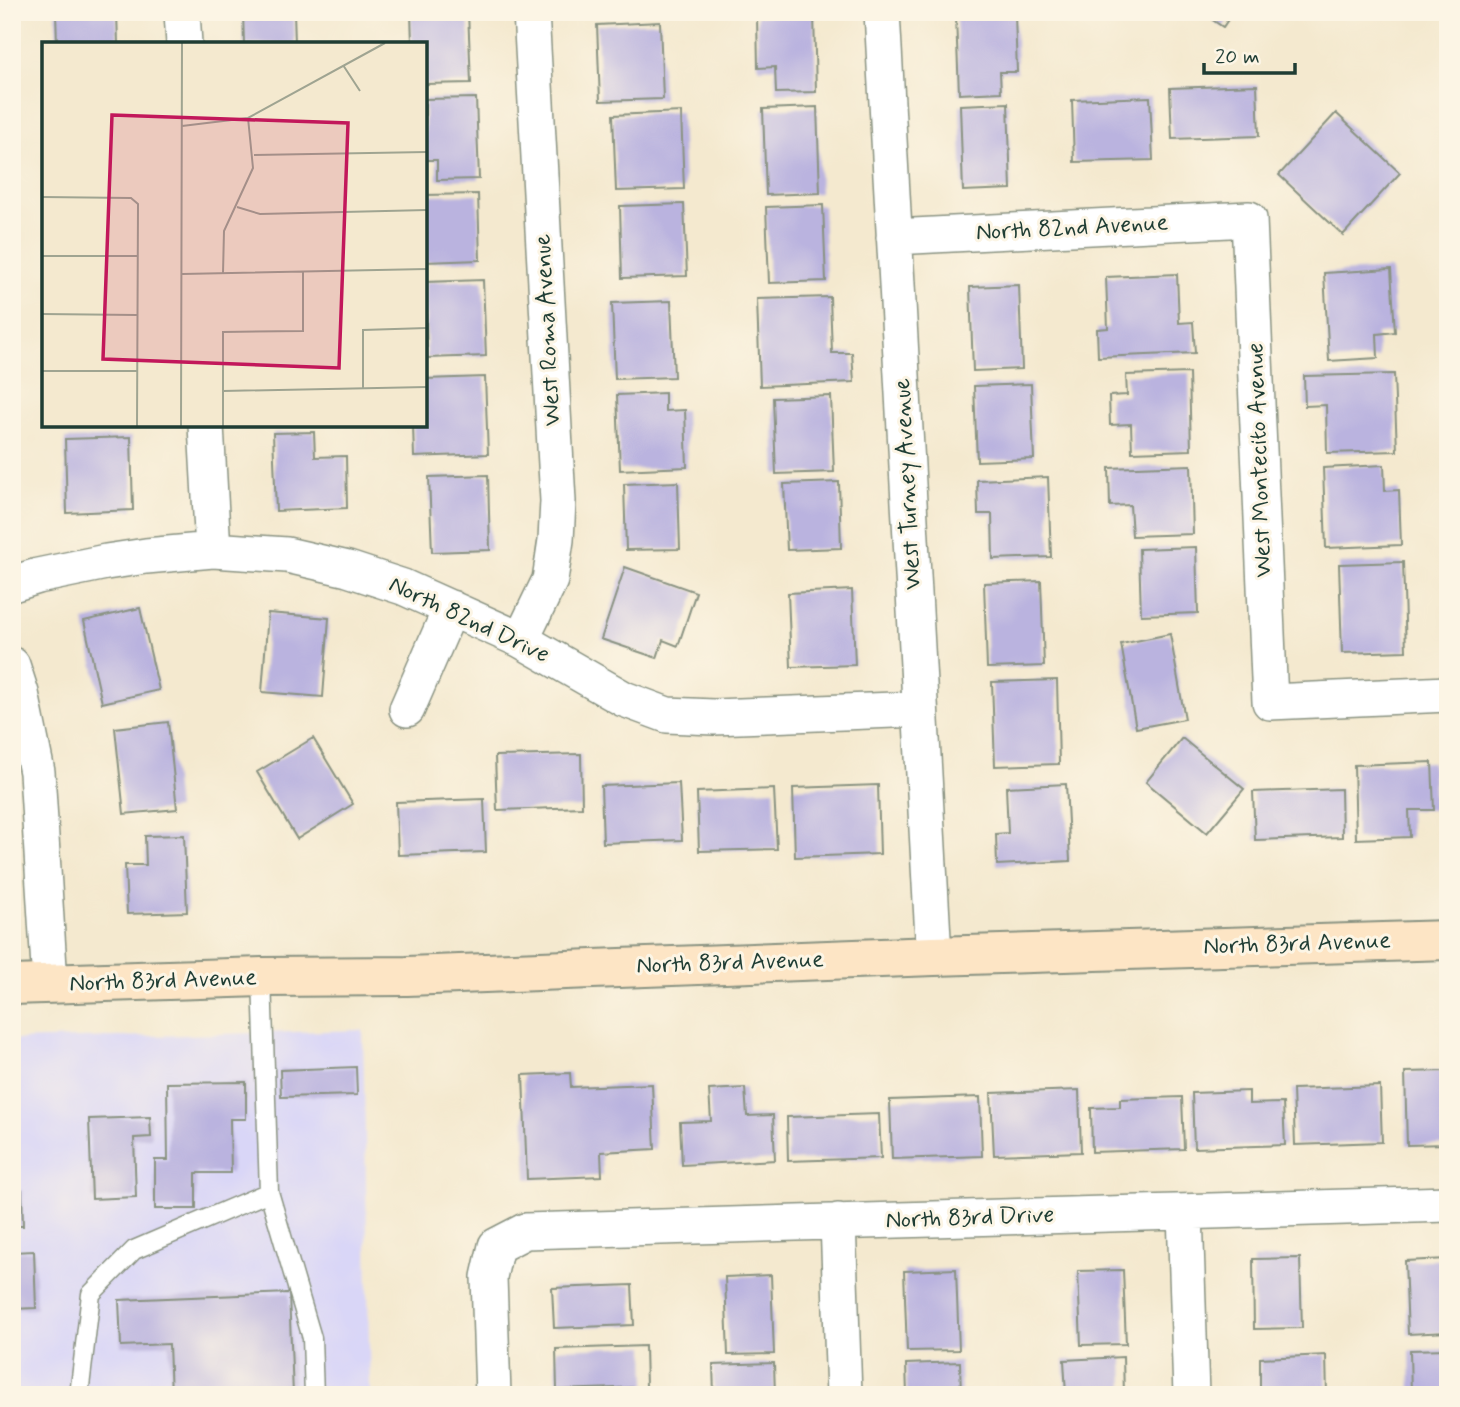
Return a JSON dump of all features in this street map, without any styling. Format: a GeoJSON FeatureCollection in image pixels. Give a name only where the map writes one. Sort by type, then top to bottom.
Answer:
{"type":"FeatureCollection","features":[{"type":"Feature","properties":{"kind":"main road","name":"North 83rd Avenue"},"geometry":{"type":"LineString","coordinates":[[12,985],[262,977],[408,976],[1448,940]]}},
{"type":"Feature","properties":{"kind":"street"},"geometry":{"type":"LineString","coordinates":[[182,12],[184,42]]}},
{"type":"Feature","properties":{"kind":"street","name":"West Roma Avenue"},"geometry":{"type":"LineString","coordinates":[[521,640],[550,580],[558,501],[531,12]]}},
{"type":"Feature","properties":{"kind":"street","name":"West Turney Avenue"},"geometry":{"type":"LineString","coordinates":[[882,12],[934,956]]}},
{"type":"Feature","properties":{"kind":"street","name":"North 82nd Avenue"},"geometry":{"type":"LineString","coordinates":[[894,237],[1249,219]]}},
{"type":"Feature","properties":{"kind":"street","name":"West Montecito Avenue"},"geometry":{"type":"LineString","coordinates":[[1249,219],[1270,702],[1448,694]]}},
{"type":"Feature","properties":{"kind":"street"},"geometry":{"type":"LineString","coordinates":[[206,427],[213,550]]}},
{"type":"Feature","properties":{"kind":"street","name":"North 82nd Drive"},"geometry":{"type":"LineString","coordinates":[[12,584],[38,576],[146,556],[213,550],[287,555],[348,569],[403,587],[521,640],[624,699],[667,715],[714,717],[920,709]]}},
{"type":"Feature","properties":{"kind":"street"},"geometry":{"type":"LineString","coordinates":[[407,709],[451,608]]}},
{"type":"Feature","properties":{"kind":"street"},"geometry":{"type":"LineString","coordinates":[[12,665],[37,772],[50,984]]}},
{"type":"Feature","properties":{"kind":"street","name":"North 83rd Drive"},"geometry":{"type":"LineString","coordinates":[[493,1395],[489,1277],[496,1246],[526,1231],[1448,1204]]}},
{"type":"Feature","properties":{"kind":"street"},"geometry":{"type":"LineString","coordinates":[[1185,1212],[1191,1395]]}},
{"type":"Feature","properties":{"kind":"street"},"geometry":{"type":"LineString","coordinates":[[838,1221],[844,1395]]}},
{"type":"Feature","properties":{"kind":"lane"},"geometry":{"type":"LineString","coordinates":[[262,977],[269,1192],[312,1338],[314,1395]]}},
{"type":"Feature","properties":{"kind":"lane"},"geometry":{"type":"LineString","coordinates":[[79,1395],[91,1294],[134,1250],[269,1192]]}},
{"type":"Feature","properties":{"kind":"shaded area"},"geometry":{"type":"Polygon","coordinates":[[[363,1030],[370,1395],[12,1395],[12,1040],[363,1030]]]}},
{"type":"Feature","properties":{"kind":"building"},"geometry":{"type":"Polygon","coordinates":[[[56,12],[117,12],[118,42],[57,42],[56,12]]]}},
{"type":"Feature","properties":{"kind":"building"},"geometry":{"type":"Polygon","coordinates":[[[243,12],[294,12],[295,42],[244,42],[243,12]]]}},
{"type":"Feature","properties":{"kind":"building"},"geometry":{"type":"Polygon","coordinates":[[[411,12],[468,12],[471,83],[427,84],[427,42],[412,42],[411,12]]]}},
{"type":"Feature","properties":{"kind":"building"},"geometry":{"type":"Polygon","coordinates":[[[1201,12],[1233,12],[1223,27],[1201,12]]]}},
{"type":"Feature","properties":{"kind":"building"},"geometry":{"type":"Polygon","coordinates":[[[814,14],[816,92],[776,93],[775,67],[758,68],[757,16],[814,14]]]}},
{"type":"Feature","properties":{"kind":"building"},"geometry":{"type":"Polygon","coordinates":[[[1015,15],[1017,72],[1000,72],[1001,92],[959,94],[956,17],[1015,15]]]}},
{"type":"Feature","properties":{"kind":"building"},"geometry":{"type":"Polygon","coordinates":[[[660,22],[663,99],[600,101],[597,25],[660,22]]]}},
{"type":"Feature","properties":{"kind":"building"},"geometry":{"type":"Polygon","coordinates":[[[1257,85],[1259,136],[1172,139],[1170,88],[1257,85]]]}},
{"type":"Feature","properties":{"kind":"building"},"geometry":{"type":"Polygon","coordinates":[[[1150,97],[1153,160],[1074,162],[1072,100],[1150,97]]]}},
{"type":"Feature","properties":{"kind":"building"},"geometry":{"type":"Polygon","coordinates":[[[476,98],[479,179],[437,180],[437,160],[427,160],[427,99],[476,98]]]}},
{"type":"Feature","properties":{"kind":"building"},"geometry":{"type":"Polygon","coordinates":[[[1008,103],[1011,189],[963,191],[960,105],[1008,103]]]}},
{"type":"Feature","properties":{"kind":"building"},"geometry":{"type":"Polygon","coordinates":[[[817,107],[820,193],[766,195],[763,109],[817,107]]]}},
{"type":"Feature","properties":{"kind":"building"},"geometry":{"type":"Polygon","coordinates":[[[681,112],[684,189],[616,191],[613,115],[681,112]]]}},
{"type":"Feature","properties":{"kind":"building"},"geometry":{"type":"Polygon","coordinates":[[[1336,113],[1400,173],[1343,235],[1279,175],[1336,113]]]}},
{"type":"Feature","properties":{"kind":"building"},"geometry":{"type":"Polygon","coordinates":[[[478,194],[480,260],[427,262],[427,195],[478,194]]]}},
{"type":"Feature","properties":{"kind":"building"},"geometry":{"type":"Polygon","coordinates":[[[684,204],[687,276],[622,278],[620,206],[684,204]]]}},
{"type":"Feature","properties":{"kind":"building"},"geometry":{"type":"Polygon","coordinates":[[[823,205],[826,281],[769,283],[766,207],[823,205]]]}},
{"type":"Feature","properties":{"kind":"building"},"geometry":{"type":"Polygon","coordinates":[[[1391,269],[1395,332],[1377,334],[1378,358],[1329,361],[1324,273],[1391,269]]]}},
{"type":"Feature","properties":{"kind":"building"},"geometry":{"type":"Polygon","coordinates":[[[1177,274],[1179,323],[1193,322],[1195,353],[1098,357],[1097,329],[1108,328],[1106,277],[1177,274]]]}},
{"type":"Feature","properties":{"kind":"building"},"geometry":{"type":"Polygon","coordinates":[[[483,280],[486,356],[427,358],[427,282],[483,280]]]}},
{"type":"Feature","properties":{"kind":"building"},"geometry":{"type":"Polygon","coordinates":[[[1019,285],[1022,369],[973,371],[970,287],[1019,285]]]}},
{"type":"Feature","properties":{"kind":"building"},"geometry":{"type":"Polygon","coordinates":[[[830,297],[832,353],[852,353],[854,382],[760,386],[757,299],[830,297]]]}},
{"type":"Feature","properties":{"kind":"building"},"geometry":{"type":"Polygon","coordinates":[[[671,301],[674,377],[615,379],[612,303],[671,301]]]}},
{"type":"Feature","properties":{"kind":"building"},"geometry":{"type":"Polygon","coordinates":[[[1189,373],[1191,450],[1132,452],[1131,424],[1110,425],[1109,396],[1127,395],[1126,375],[1189,373]]]}},
{"type":"Feature","properties":{"kind":"building"},"geometry":{"type":"Polygon","coordinates":[[[1394,374],[1397,451],[1327,453],[1326,405],[1305,406],[1304,376],[1394,374]]]}},
{"type":"Feature","properties":{"kind":"building"},"geometry":{"type":"Polygon","coordinates":[[[485,377],[488,454],[414,457],[413,427],[427,427],[427,379],[485,377]]]}},
{"type":"Feature","properties":{"kind":"building"},"geometry":{"type":"Polygon","coordinates":[[[1031,384],[1034,459],[977,461],[974,386],[1031,384]]]}},
{"type":"Feature","properties":{"kind":"building"},"geometry":{"type":"Polygon","coordinates":[[[665,393],[665,411],[685,410],[687,467],[620,470],[617,395],[665,393]]]}},
{"type":"Feature","properties":{"kind":"building"},"geometry":{"type":"Polygon","coordinates":[[[831,396],[834,472],[776,474],[773,398],[831,396]]]}},
{"type":"Feature","properties":{"kind":"building"},"geometry":{"type":"Polygon","coordinates":[[[314,432],[315,457],[346,456],[347,508],[276,511],[273,433],[314,432]]]}},
{"type":"Feature","properties":{"kind":"building"},"geometry":{"type":"Polygon","coordinates":[[[131,437],[133,510],[67,513],[65,439],[131,437]]]}},
{"type":"Feature","properties":{"kind":"building"},"geometry":{"type":"Polygon","coordinates":[[[1191,465],[1193,534],[1132,536],[1130,505],[1110,506],[1109,468],[1191,465]]]}},
{"type":"Feature","properties":{"kind":"building"},"geometry":{"type":"Polygon","coordinates":[[[1384,465],[1385,491],[1399,490],[1401,545],[1326,548],[1323,468],[1384,465]]]}},
{"type":"Feature","properties":{"kind":"building"},"geometry":{"type":"Polygon","coordinates":[[[488,475],[490,550],[432,552],[429,477],[488,475]]]}},
{"type":"Feature","properties":{"kind":"building"},"geometry":{"type":"Polygon","coordinates":[[[1048,477],[1051,557],[993,559],[992,514],[978,514],[977,480],[1048,477]]]}},
{"type":"Feature","properties":{"kind":"building"},"geometry":{"type":"Polygon","coordinates":[[[678,482],[680,549],[626,550],[624,484],[678,482]]]}},
{"type":"Feature","properties":{"kind":"building"},"geometry":{"type":"Polygon","coordinates":[[[839,482],[841,548],[787,550],[784,484],[839,482]]]}},
{"type":"Feature","properties":{"kind":"building"},"geometry":{"type":"Polygon","coordinates":[[[1196,547],[1198,613],[1141,615],[1139,549],[1196,547]]]}},
{"type":"Feature","properties":{"kind":"building"},"geometry":{"type":"Polygon","coordinates":[[[1403,562],[1406,651],[1342,653],[1339,564],[1403,562]]]}},
{"type":"Feature","properties":{"kind":"building"},"geometry":{"type":"Polygon","coordinates":[[[625,567],[696,592],[678,646],[663,640],[657,658],[601,639],[625,567]]]}},
{"type":"Feature","properties":{"kind":"building"},"geometry":{"type":"Polygon","coordinates":[[[1041,581],[1044,666],[987,668],[984,583],[1041,581]]]}},
{"type":"Feature","properties":{"kind":"building"},"geometry":{"type":"Polygon","coordinates":[[[852,590],[855,665],[791,667],[788,593],[852,590]]]}},
{"type":"Feature","properties":{"kind":"building"},"geometry":{"type":"Polygon","coordinates":[[[140,608],[159,690],[102,703],[84,621],[140,608]]]}},
{"type":"Feature","properties":{"kind":"building"},"geometry":{"type":"Polygon","coordinates":[[[268,613],[329,618],[323,697],[262,692],[268,613]]]}},
{"type":"Feature","properties":{"kind":"building"},"geometry":{"type":"Polygon","coordinates":[[[1170,634],[1185,719],[1136,728],[1121,644],[1170,634]]]}},
{"type":"Feature","properties":{"kind":"building"},"geometry":{"type":"Polygon","coordinates":[[[1057,680],[1059,764],[995,766],[992,682],[1057,680]]]}},
{"type":"Feature","properties":{"kind":"building"},"geometry":{"type":"Polygon","coordinates":[[[168,722],[177,809],[124,814],[115,728],[168,722]]]}},
{"type":"Feature","properties":{"kind":"building"},"geometry":{"type":"Polygon","coordinates":[[[313,738],[353,804],[297,839],[257,772],[313,738]]]}},
{"type":"Feature","properties":{"kind":"building"},"geometry":{"type":"Polygon","coordinates":[[[1182,738],[1244,789],[1207,833],[1146,782],[1182,738]]]}},
{"type":"Feature","properties":{"kind":"building"},"geometry":{"type":"Polygon","coordinates":[[[581,754],[582,807],[497,810],[495,756],[581,754]]]}},
{"type":"Feature","properties":{"kind":"building"},"geometry":{"type":"Polygon","coordinates":[[[1432,762],[1434,810],[1409,810],[1410,837],[1356,839],[1354,765],[1432,762]]]}},
{"type":"Feature","properties":{"kind":"building"},"geometry":{"type":"Polygon","coordinates":[[[679,783],[682,840],[603,843],[601,786],[679,783]]]}},
{"type":"Feature","properties":{"kind":"building"},"geometry":{"type":"Polygon","coordinates":[[[1066,784],[1070,861],[997,865],[996,834],[1008,833],[1006,787],[1066,784]]]}},
{"type":"Feature","properties":{"kind":"building"},"geometry":{"type":"Polygon","coordinates":[[[878,785],[880,854],[795,857],[793,788],[878,785]]]}},
{"type":"Feature","properties":{"kind":"building"},"geometry":{"type":"Polygon","coordinates":[[[774,789],[777,849],[699,851],[697,792],[774,789]]]}},
{"type":"Feature","properties":{"kind":"building"},"geometry":{"type":"Polygon","coordinates":[[[1341,789],[1342,837],[1255,840],[1253,792],[1341,789]]]}},
{"type":"Feature","properties":{"kind":"building"},"geometry":{"type":"Polygon","coordinates":[[[484,799],[486,852],[398,855],[396,802],[484,799]]]}},
{"type":"Feature","properties":{"kind":"building"},"geometry":{"type":"Polygon","coordinates":[[[184,835],[187,912],[127,914],[125,865],[146,865],[145,836],[184,835]]]}},
{"type":"Feature","properties":{"kind":"building"},"geometry":{"type":"Polygon","coordinates":[[[356,1067],[357,1095],[281,1097],[280,1070],[356,1067]]]}},
{"type":"Feature","properties":{"kind":"building"},"geometry":{"type":"Polygon","coordinates":[[[1448,1071],[1448,1144],[1407,1145],[1405,1072],[1448,1071]]]}},
{"type":"Feature","properties":{"kind":"building"},"geometry":{"type":"Polygon","coordinates":[[[570,1073],[571,1087],[652,1084],[655,1149],[601,1152],[602,1176],[527,1179],[523,1075],[570,1073]]]}},
{"type":"Feature","properties":{"kind":"building"},"geometry":{"type":"Polygon","coordinates":[[[246,1082],[246,1119],[230,1119],[231,1173],[196,1173],[196,1209],[155,1209],[155,1160],[168,1160],[167,1083],[246,1082]]]}},
{"type":"Feature","properties":{"kind":"building"},"geometry":{"type":"Polygon","coordinates":[[[1380,1086],[1382,1142],[1295,1145],[1293,1089],[1380,1086]]]}},
{"type":"Feature","properties":{"kind":"building"},"geometry":{"type":"Polygon","coordinates":[[[745,1088],[747,1116],[773,1115],[775,1160],[682,1165],[680,1122],[711,1121],[709,1090],[745,1088]]]}},
{"type":"Feature","properties":{"kind":"building"},"geometry":{"type":"Polygon","coordinates":[[[1079,1090],[1081,1152],[994,1155],[991,1093],[1079,1090]]]}},
{"type":"Feature","properties":{"kind":"building"},"geometry":{"type":"Polygon","coordinates":[[[1249,1091],[1249,1104],[1283,1103],[1285,1145],[1194,1148],[1192,1093],[1249,1091]]]}},
{"type":"Feature","properties":{"kind":"building"},"geometry":{"type":"Polygon","coordinates":[[[980,1097],[982,1156],[892,1159],[890,1100],[980,1097]]]}},
{"type":"Feature","properties":{"kind":"building"},"geometry":{"type":"Polygon","coordinates":[[[1182,1097],[1184,1149],[1092,1152],[1091,1108],[1120,1107],[1120,1099],[1182,1097]]]}},
{"type":"Feature","properties":{"kind":"building"},"geometry":{"type":"Polygon","coordinates":[[[879,1114],[881,1158],[788,1161],[787,1117],[879,1114]]]}},
{"type":"Feature","properties":{"kind":"building"},"geometry":{"type":"Polygon","coordinates":[[[150,1117],[151,1137],[134,1138],[136,1197],[92,1199],[89,1119],[150,1117]]]}},
{"type":"Feature","properties":{"kind":"building"},"geometry":{"type":"Polygon","coordinates":[[[12,1190],[22,1190],[23,1226],[12,1226],[12,1190]]]}},
{"type":"Feature","properties":{"kind":"building"},"geometry":{"type":"Polygon","coordinates":[[[34,1251],[36,1308],[12,1309],[12,1252],[34,1251]]]}},
{"type":"Feature","properties":{"kind":"building"},"geometry":{"type":"Polygon","coordinates":[[[1300,1258],[1302,1328],[1254,1329],[1253,1259],[1300,1258]]]}},
{"type":"Feature","properties":{"kind":"building"},"geometry":{"type":"Polygon","coordinates":[[[1448,1259],[1448,1332],[1408,1334],[1405,1261],[1448,1259]]]}},
{"type":"Feature","properties":{"kind":"building"},"geometry":{"type":"Polygon","coordinates":[[[956,1269],[959,1350],[907,1351],[904,1271],[956,1269]]]}},
{"type":"Feature","properties":{"kind":"building"},"geometry":{"type":"Polygon","coordinates":[[[1123,1270],[1126,1344],[1081,1345],[1078,1271],[1123,1270]]]}},
{"type":"Feature","properties":{"kind":"building"},"geometry":{"type":"Polygon","coordinates":[[[771,1275],[774,1354],[728,1355],[725,1277],[771,1275]]]}},
{"type":"Feature","properties":{"kind":"building"},"geometry":{"type":"Polygon","coordinates":[[[632,1285],[634,1325],[554,1328],[552,1288],[632,1285]]]}},
{"type":"Feature","properties":{"kind":"building"},"geometry":{"type":"Polygon","coordinates":[[[289,1293],[293,1395],[171,1395],[169,1344],[121,1346],[119,1300],[289,1293]]]}},
{"type":"Feature","properties":{"kind":"building"},"geometry":{"type":"Polygon","coordinates":[[[645,1346],[646,1387],[557,1390],[556,1349],[645,1346]]]}},
{"type":"Feature","properties":{"kind":"building"},"geometry":{"type":"Polygon","coordinates":[[[1448,1349],[1448,1395],[1411,1395],[1410,1350],[1448,1349]]]}},
{"type":"Feature","properties":{"kind":"building"},"geometry":{"type":"Polygon","coordinates":[[[1326,1355],[1327,1395],[1260,1395],[1260,1358],[1326,1355]]]}},
{"type":"Feature","properties":{"kind":"building"},"geometry":{"type":"Polygon","coordinates":[[[1123,1357],[1124,1395],[1066,1395],[1064,1360],[1123,1357]]]}},
{"type":"Feature","properties":{"kind":"building"},"geometry":{"type":"Polygon","coordinates":[[[960,1362],[961,1395],[907,1395],[906,1364],[960,1362]]]}},
{"type":"Feature","properties":{"kind":"building"},"geometry":{"type":"Polygon","coordinates":[[[774,1363],[775,1395],[714,1395],[713,1365],[774,1363]]]}}]}
